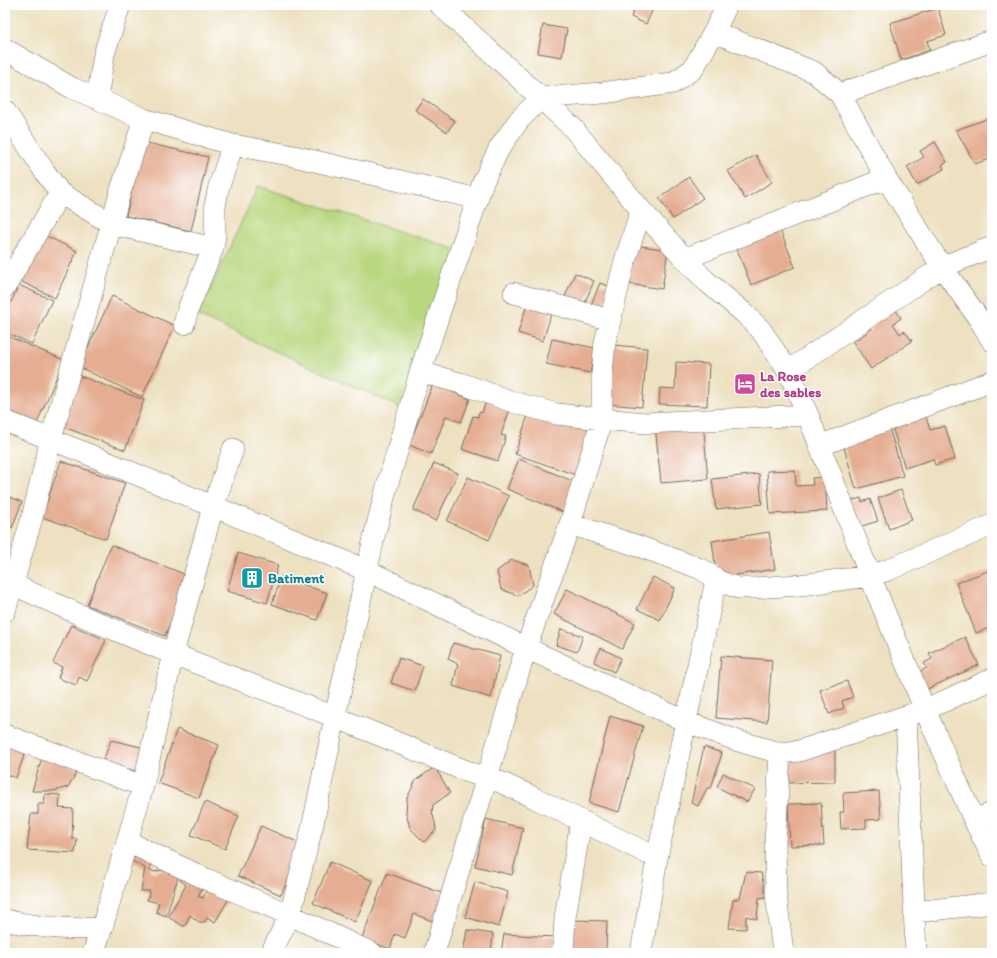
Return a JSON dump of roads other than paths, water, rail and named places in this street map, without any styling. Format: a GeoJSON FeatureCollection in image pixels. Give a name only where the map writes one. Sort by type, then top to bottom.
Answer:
{"type":"FeatureCollection","features":[{"type":"Feature","properties":{"kind":"street"},"geometry":{"type":"LineString","coordinates":[[97,100],[104,54],[120,5]]}},
{"type":"Feature","properties":{"kind":"street"},"geometry":{"type":"LineString","coordinates":[[440,5],[572,127],[641,210],[685,259],[706,281],[744,313],[761,330],[788,371],[808,415],[870,576],[916,713],[983,817],[992,856]]}},
{"type":"Feature","properties":{"kind":"street"},"geometry":{"type":"LineString","coordinates":[[271,953],[290,914],[313,824],[375,533],[386,490],[420,372],[483,182],[500,149],[519,120],[541,98],[602,93],[673,83],[693,69],[727,5]]}},
{"type":"Feature","properties":{"kind":"street"},"geometry":{"type":"LineString","coordinates":[[714,32],[814,72],[840,94],[886,178],[942,267],[979,318],[992,341]]}},
{"type":"Feature","properties":{"kind":"street"},"geometry":{"type":"LineString","coordinates":[[840,94],[992,41]]}},
{"type":"Feature","properties":{"kind":"street"},"geometry":{"type":"LineString","coordinates":[[5,49],[72,88],[144,119],[233,145],[289,156],[478,199]]}},
{"type":"Feature","properties":{"kind":"street"},"geometry":{"type":"LineString","coordinates":[[5,111],[60,193],[112,224],[213,248]]}},
{"type":"Feature","properties":{"kind":"street"},"geometry":{"type":"LineString","coordinates":[[5,611],[9,583],[33,514],[51,439],[120,193],[144,119]]}},
{"type":"Feature","properties":{"kind":"street"},"geometry":{"type":"LineString","coordinates":[[184,324],[188,308],[213,248],[216,224],[215,206],[219,186],[233,145]]}},
{"type":"Feature","properties":{"kind":"street"},"geometry":{"type":"LineString","coordinates":[[685,259],[752,230],[834,200],[886,178]]}},
{"type":"Feature","properties":{"kind":"street"},"geometry":{"type":"LineString","coordinates":[[6,280],[60,193]]}},
{"type":"Feature","properties":{"kind":"street"},"geometry":{"type":"LineString","coordinates":[[434,953],[526,648],[570,524],[602,419],[602,374],[610,320],[624,264],[641,210]]}},
{"type":"Feature","properties":{"kind":"street"},"geometry":{"type":"LineString","coordinates":[[788,371],[942,267],[992,247]]}},
{"type":"Feature","properties":{"kind":"street"},"geometry":{"type":"LineString","coordinates":[[514,293],[610,320]]}},
{"type":"Feature","properties":{"kind":"street"},"geometry":{"type":"LineString","coordinates":[[420,372],[460,383],[557,414],[602,419],[646,423],[808,415]]}},
{"type":"Feature","properties":{"kind":"street"},"geometry":{"type":"LineString","coordinates":[[819,446],[992,381]]}},
{"type":"Feature","properties":{"kind":"street"},"geometry":{"type":"LineString","coordinates":[[5,421],[368,571],[526,648],[687,722],[738,741],[780,753],[799,751],[916,713],[992,679]]}},
{"type":"Feature","properties":{"kind":"street"},"geometry":{"type":"LineString","coordinates":[[93,953],[128,842],[143,786],[173,654],[213,507],[233,449]]}},
{"type":"Feature","properties":{"kind":"street"},"geometry":{"type":"LineString","coordinates":[[570,524],[641,547],[700,569],[714,576],[716,580],[738,588],[800,585],[870,576],[888,570],[992,525]]}},
{"type":"Feature","properties":{"kind":"street"},"geometry":{"type":"LineString","coordinates":[[641,953],[657,858],[716,580]]}},
{"type":"Feature","properties":{"kind":"street"},"geometry":{"type":"LineString","coordinates":[[9,583],[96,622],[173,654],[335,717],[471,774],[487,778],[535,798],[657,858]]}},
{"type":"Feature","properties":{"kind":"street"},"geometry":{"type":"LineString","coordinates":[[916,713],[916,953]]}},
{"type":"Feature","properties":{"kind":"street"},"geometry":{"type":"LineString","coordinates":[[5,735],[143,786]]}},
{"type":"Feature","properties":{"kind":"street"},"geometry":{"type":"LineString","coordinates":[[780,753],[775,842],[776,894],[783,953]]}},
{"type":"Feature","properties":{"kind":"street"},"geometry":{"type":"LineString","coordinates":[[563,953],[566,910],[581,820]]}},
{"type":"Feature","properties":{"kind":"street"},"geometry":{"type":"LineString","coordinates":[[128,842],[206,879],[290,914],[372,953]]}},
{"type":"Feature","properties":{"kind":"street"},"geometry":{"type":"LineString","coordinates":[[915,912],[992,904]]}},
{"type":"Feature","properties":{"kind":"street"},"geometry":{"type":"LineString","coordinates":[[5,920],[25,925],[49,928],[75,930],[102,928]]}},
{"type":"Feature","properties":{"kind":"place","name":"La Rose des sables"},"geometry":{"type":"Point","coordinates":[745,384]}},
{"type":"Feature","properties":{"kind":"place","name":"Batiment"},"geometry":{"type":"Point","coordinates":[252,578]}}]}
